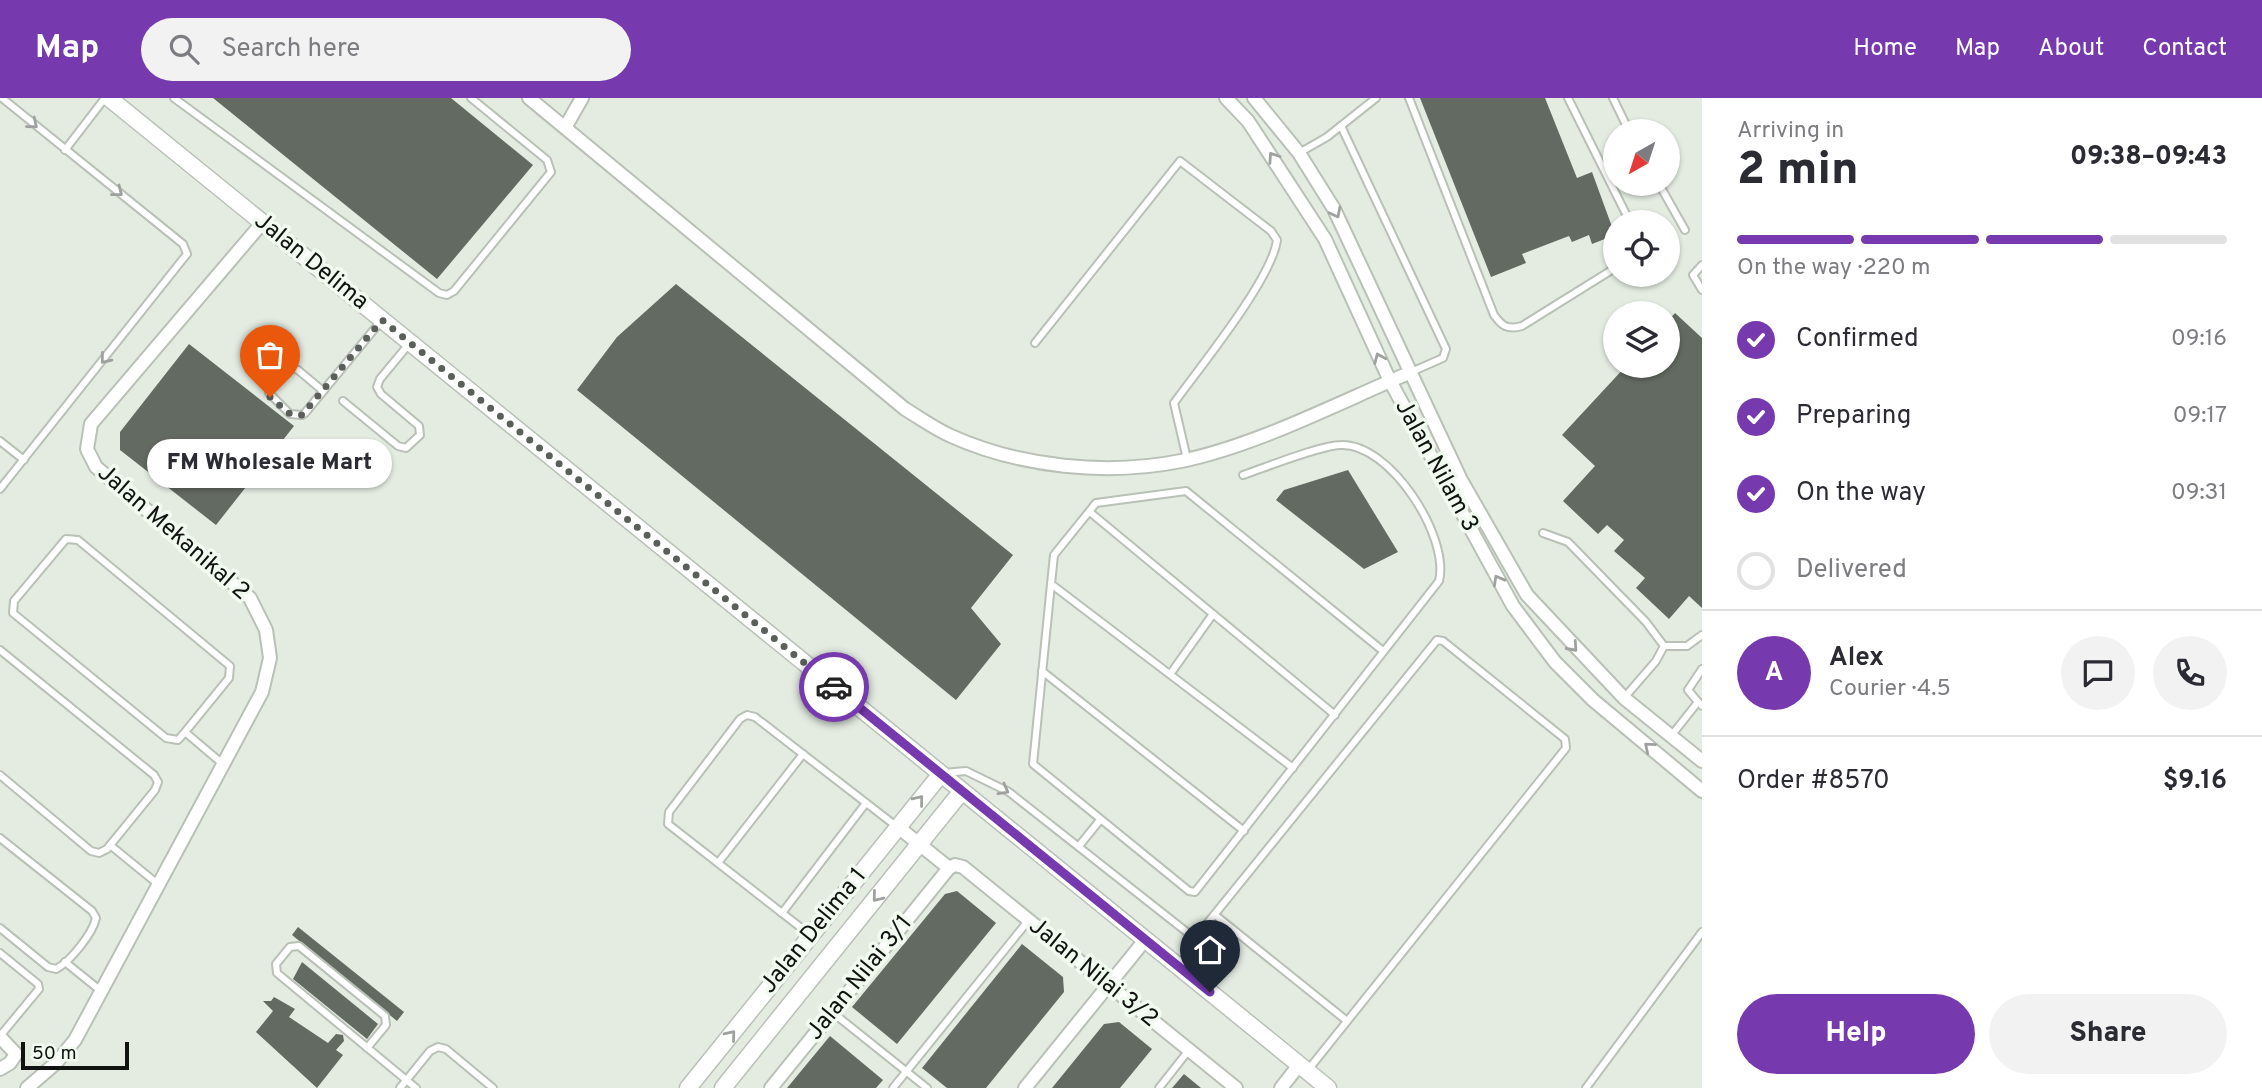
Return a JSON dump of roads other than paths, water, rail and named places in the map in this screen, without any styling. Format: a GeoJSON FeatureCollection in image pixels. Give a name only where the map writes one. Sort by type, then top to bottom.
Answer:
{"type":"FeatureCollection","features":[{"type":"Feature","properties":{"kind":"street","name":"Jalan Delima"},"geometry":{"type":"LineString","coordinates":[[107,98],[1328,1088]]}},
{"type":"Feature","properties":{"kind":"street"},"geometry":{"type":"LineString","coordinates":[[529,98],[895,401],[951,436],[1000,453],[1056,465],[1112,468],[1187,459],[1235,446],[1409,373]]}},
{"type":"Feature","properties":{"kind":"street"},"geometry":{"type":"LineString","coordinates":[[566,126],[582,98]]}},
{"type":"Feature","properties":{"kind":"street","name":"Jalan Nilam 3"},"geometry":{"type":"LineString","coordinates":[[1226,98],[1248,121],[1325,239],[1390,381],[1513,606],[1541,643],[1593,700],[1702,791]]}},
{"type":"Feature","properties":{"kind":"street","name":"Jalan Nilam 3"},"geometry":{"type":"LineString","coordinates":[[1254,98],[1299,153],[1334,209],[1461,480],[1527,596],[1624,698],[1702,761]]}},
{"type":"Feature","properties":{"kind":"street","name":"Jalan Mekanikal 2"},"geometry":{"type":"LineString","coordinates":[[27,1088],[56,1063],[75,1040],[224,765],[267,678],[269,644],[261,615],[236,583],[96,467],[87,442],[91,424],[262,222]]}},
{"type":"Feature","properties":{"kind":"street","name":"Jalan Delima 1"},"geometry":{"type":"LineString","coordinates":[[688,1088],[941,774]]}},
{"type":"Feature","properties":{"kind":"street","name":"Jalan Delima 1"},"geometry":{"type":"LineString","coordinates":[[723,1088],[962,791]]}},
{"type":"Feature","properties":{"kind":"street","name":"Jalan Nilai 3/2"},"geometry":{"type":"LineString","coordinates":[[898,827],[949,868],[955,865],[963,867],[1236,1088]]}},
{"type":"Feature","properties":{"kind":"street","name":"Jalan Nilai 3/1"},"geometry":{"type":"LineString","coordinates":[[771,1088],[949,868]]}},
{"type":"Feature","properties":{"kind":"street"},"geometry":{"type":"LineString","coordinates":[[1025,1088],[1145,940]]}},
{"type":"Feature","properties":{"kind":"street"},"geometry":{"type":"LineString","coordinates":[[0,1037],[16,1054],[0,1069]]}},
{"type":"Feature","properties":{"kind":"street"},"geometry":{"type":"LineString","coordinates":[[1281,1088],[1303,1068]]}},
{"type":"Feature","properties":{"kind":"lane"},"geometry":{"type":"LineString","coordinates":[[0,489],[187,254],[183,244],[2,98]]}},
{"type":"Feature","properties":{"kind":"lane"},"geometry":{"type":"LineString","coordinates":[[65,150],[107,98]]}},
{"type":"Feature","properties":{"kind":"lane"},"geometry":{"type":"LineString","coordinates":[[174,98],[439,293],[447,295],[454,291],[540,186],[551,168],[547,160],[471,98]]}},
{"type":"Feature","properties":{"kind":"lane"},"geometry":{"type":"LineString","coordinates":[[1299,153],[1341,126],[1376,98]]}},
{"type":"Feature","properties":{"kind":"lane"},"geometry":{"type":"LineString","coordinates":[[1409,98],[1494,315],[1502,325],[1511,329],[1522,326],[1603,275]]}},
{"type":"Feature","properties":{"kind":"lane"},"geometry":{"type":"LineString","coordinates":[[1568,98],[1624,210]]}},
{"type":"Feature","properties":{"kind":"lane"},"geometry":{"type":"LineString","coordinates":[[1613,98],[1623,119]]}},
{"type":"Feature","properties":{"kind":"lane"},"geometry":{"type":"LineString","coordinates":[[1341,126],[1446,349],[1443,358],[1409,373]]}},
{"type":"Feature","properties":{"kind":"lane"},"geometry":{"type":"LineString","coordinates":[[1035,343],[1180,161],[1270,231],[1277,240],[1275,252],[1261,280],[1174,403],[1187,459]]}},
{"type":"Feature","properties":{"kind":"lane"},"geometry":{"type":"LineString","coordinates":[[1666,196],[1685,230]]}},
{"type":"Feature","properties":{"kind":"lane"},"geometry":{"type":"LineString","coordinates":[[1702,265],[1693,275],[1702,290]]}},
{"type":"Feature","properties":{"kind":"lane"},"geometry":{"type":"LineString","coordinates":[[323,391],[298,370],[290,368],[283,371],[269,393],[290,414],[298,416],[305,413],[382,320]]}},
{"type":"Feature","properties":{"kind":"lane"},"geometry":{"type":"LineString","coordinates":[[343,401],[398,446],[410,447],[420,435],[419,426],[381,394],[377,387],[380,379],[410,342]]}},
{"type":"Feature","properties":{"kind":"lane"},"geometry":{"type":"LineString","coordinates":[[0,441],[24,460]]}},
{"type":"Feature","properties":{"kind":"lane"},"geometry":{"type":"LineString","coordinates":[[1242,475],[1340,444],[1361,449],[1383,461],[1423,511],[1443,566],[1439,580],[1198,890],[1192,892],[1033,764],[1054,555],[1091,513],[1096,503],[1189,492],[1383,651]]}},
{"type":"Feature","properties":{"kind":"lane"},"geometry":{"type":"LineString","coordinates":[[1091,513],[1335,715]]}},
{"type":"Feature","properties":{"kind":"lane"},"geometry":{"type":"LineString","coordinates":[[1543,533],[1568,542],[1646,621],[1664,646]]}},
{"type":"Feature","properties":{"kind":"lane"},"geometry":{"type":"LineString","coordinates":[[66,539],[78,540],[230,666],[229,678],[185,732],[177,740],[166,738],[13,613],[14,601],[66,539]]}},
{"type":"Feature","properties":{"kind":"lane"},"geometry":{"type":"LineString","coordinates":[[1051,584],[1293,768]]}},
{"type":"Feature","properties":{"kind":"lane"},"geometry":{"type":"LineString","coordinates":[[1171,673],[1213,614]]}},
{"type":"Feature","properties":{"kind":"lane"},"geometry":{"type":"LineString","coordinates":[[1664,646],[1687,646],[1702,635]]}},
{"type":"Feature","properties":{"kind":"lane"},"geometry":{"type":"LineString","coordinates":[[1193,941],[1437,640],[1443,641],[1565,739],[1566,748],[1347,1021],[1303,1068]]}},
{"type":"Feature","properties":{"kind":"lane"},"geometry":{"type":"LineString","coordinates":[[1624,698],[1656,661],[1664,646]]}},
{"type":"Feature","properties":{"kind":"lane"},"geometry":{"type":"LineString","coordinates":[[0,650],[156,778],[155,790],[110,845],[99,853],[91,850],[0,775]]}},
{"type":"Feature","properties":{"kind":"lane"},"geometry":{"type":"LineString","coordinates":[[1671,736],[1700,704],[1690,694],[1689,686],[1702,669]]}},
{"type":"Feature","properties":{"kind":"lane"},"geometry":{"type":"LineString","coordinates":[[1042,671],[1244,831]]}},
{"type":"Feature","properties":{"kind":"lane"},"geometry":{"type":"LineString","coordinates":[[811,935],[671,827],[667,820],[669,812],[743,717],[755,717],[898,827]]}},
{"type":"Feature","properties":{"kind":"lane"},"geometry":{"type":"LineString","coordinates":[[185,732],[224,765]]}},
{"type":"Feature","properties":{"kind":"lane"},"geometry":{"type":"LineString","coordinates":[[718,863],[803,754]]}},
{"type":"Feature","properties":{"kind":"lane"},"geometry":{"type":"LineString","coordinates":[[941,774],[966,771],[1009,792],[1188,933],[1210,992]]}},
{"type":"Feature","properties":{"kind":"lane"},"geometry":{"type":"LineString","coordinates":[[782,913],[866,803]]}},
{"type":"Feature","properties":{"kind":"lane"},"geometry":{"type":"LineString","coordinates":[[1079,846],[1100,820]]}},
{"type":"Feature","properties":{"kind":"lane"},"geometry":{"type":"LineString","coordinates":[[0,838],[95,914],[94,926],[65,962],[56,969],[48,967],[0,928]]}},
{"type":"Feature","properties":{"kind":"lane"},"geometry":{"type":"LineString","coordinates":[[110,845],[159,885]]}},
{"type":"Feature","properties":{"kind":"lane"},"geometry":{"type":"LineString","coordinates":[[1215,915],[1347,1021]]}},
{"type":"Feature","properties":{"kind":"lane"},"geometry":{"type":"LineString","coordinates":[[893,1088],[1028,920]]}},
{"type":"Feature","properties":{"kind":"lane"},"geometry":{"type":"LineString","coordinates":[[1586,1088],[1702,932]]}},
{"type":"Feature","properties":{"kind":"lane"},"geometry":{"type":"LineString","coordinates":[[367,1048],[386,1026],[385,1016],[299,946],[290,947],[276,964],[277,973],[367,1048],[407,1080],[416,1088]]}},
{"type":"Feature","properties":{"kind":"lane"},"geometry":{"type":"LineString","coordinates":[[0,953],[38,984],[39,989],[0,1037]]}},
{"type":"Feature","properties":{"kind":"lane"},"geometry":{"type":"LineString","coordinates":[[65,962],[101,991]]}},
{"type":"Feature","properties":{"kind":"lane"},"geometry":{"type":"LineString","coordinates":[[832,1012],[927,1088]]}},
{"type":"Feature","properties":{"kind":"lane"},"geometry":{"type":"LineString","coordinates":[[400,1088],[430,1051],[438,1047],[446,1049],[492,1088]]}},
{"type":"Feature","properties":{"kind":"lane"},"geometry":{"type":"LineString","coordinates":[[1159,1088],[1189,1050]]}},
{"type":"Feature","properties":{"kind":"place","name":"FM Wholesale Mart"},"geometry":{"type":"Point","coordinates":[270,397]}}]}
